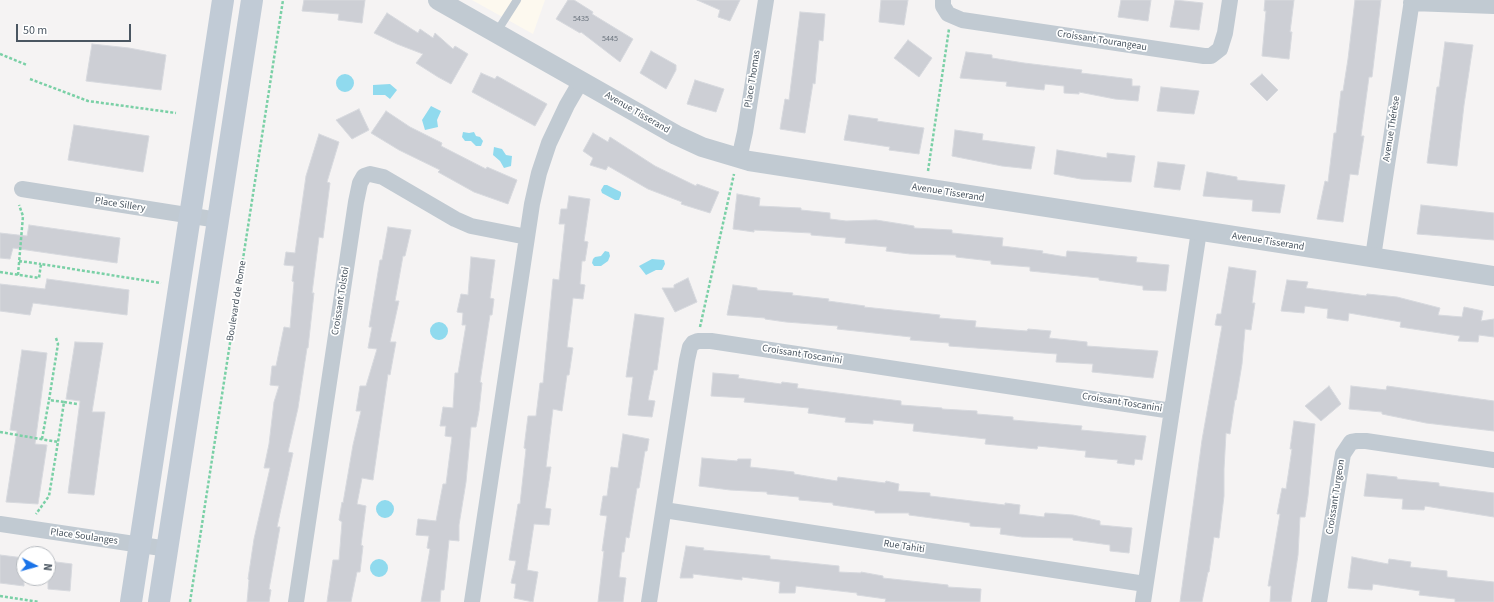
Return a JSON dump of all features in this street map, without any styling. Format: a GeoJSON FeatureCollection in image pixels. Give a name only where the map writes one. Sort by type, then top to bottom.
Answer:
{"type":"FeatureCollection","features":[{"type":"Feature","properties":{"kind":"main road"},"geometry":{"type":"LineString","coordinates":[[131,602],[223,0]]}},
{"type":"Feature","properties":{"kind":"main road"},"geometry":{"type":"LineString","coordinates":[[159,602],[252,0]]}},
{"type":"Feature","properties":{"kind":"street","name":"Avenue Tisserand"},"geometry":{"type":"LineString","coordinates":[[438,0],[649,120],[690,142],[737,164],[770,165],[1494,276]]}},
{"type":"Feature","properties":{"kind":"street","name":"Place Thomas"},"geometry":{"type":"LineString","coordinates":[[737,164],[744,139],[766,0]]}},
{"type":"Feature","properties":{"kind":"street","name":"Croissant Tourangeau"},"geometry":{"type":"LineString","coordinates":[[943,0],[943,6],[948,14],[962,20],[1211,56],[1220,49],[1225,33],[1230,0]]}},
{"type":"Feature","properties":{"kind":"street"},"geometry":{"type":"LineString","coordinates":[[1412,1],[1494,6]]}},
{"type":"Feature","properties":{"kind":"street","name":"Avenue Thérèse"},"geometry":{"type":"LineString","coordinates":[[1373,257],[1412,1]]}},
{"type":"Feature","properties":{"kind":"street"},"geometry":{"type":"LineString","coordinates":[[472,602],[532,204],[543,158],[555,130],[581,81]]}},
{"type":"Feature","properties":{"kind":"street","name":"Croissant Tolstoi"},"geometry":{"type":"LineString","coordinates":[[296,602],[356,202],[360,183],[364,176],[370,174],[383,177],[454,219],[470,226],[527,237]]}},
{"type":"Feature","properties":{"kind":"street","name":"Place Sillery"},"geometry":{"type":"LineString","coordinates":[[22,189],[218,220]]}},
{"type":"Feature","properties":{"kind":"street","name":"Croissant Toscanini"},"geometry":{"type":"LineString","coordinates":[[1143,602],[1199,231]]}},
{"type":"Feature","properties":{"kind":"street","name":"Croissant Toscanini"},"geometry":{"type":"LineString","coordinates":[[649,602],[686,360],[690,347],[693,343],[698,341],[719,342],[1172,410]]}},
{"type":"Feature","properties":{"kind":"street","name":"Croissant Turgeon"},"geometry":{"type":"LineString","coordinates":[[1319,602],[1343,454],[1351,442],[1357,440],[1366,441],[1494,460]]}},
{"type":"Feature","properties":{"kind":"street","name":"Rue Tahiti"},"geometry":{"type":"LineString","coordinates":[[664,510],[1145,584]]}},
{"type":"Feature","properties":{"kind":"street","name":"Place Soulanges"},"geometry":{"type":"LineString","coordinates":[[0,524],[168,549]]}},
{"type":"Feature","properties":{"kind":"lane"},"geometry":{"type":"LineString","coordinates":[[496,33],[517,0]]}},
{"type":"Feature","properties":{"kind":"path","name":"Boulevard de Rome"},"geometry":{"type":"LineString","coordinates":[[190,602],[283,0]]}},
{"type":"Feature","properties":{"kind":"path"},"geometry":{"type":"LineString","coordinates":[[927,175],[948,29]]}},
{"type":"Feature","properties":{"kind":"path"},"geometry":{"type":"LineString","coordinates":[[0,54],[27,65]]}},
{"type":"Feature","properties":{"kind":"path"},"geometry":{"type":"LineString","coordinates":[[30,79],[88,101],[176,113]]}},
{"type":"Feature","properties":{"kind":"path"},"geometry":{"type":"LineString","coordinates":[[700,327],[737,164]]}},
{"type":"Feature","properties":{"kind":"path"},"geometry":{"type":"LineString","coordinates":[[18,275],[23,216],[19,205]]}},
{"type":"Feature","properties":{"kind":"path"},"geometry":{"type":"LineString","coordinates":[[20,261],[162,283]]}},
{"type":"Feature","properties":{"kind":"path"},"geometry":{"type":"LineString","coordinates":[[0,272],[38,278],[40,264]]}},
{"type":"Feature","properties":{"kind":"path"},"geometry":{"type":"LineString","coordinates":[[42,439],[58,344],[56,338]]}},
{"type":"Feature","properties":{"kind":"path"},"geometry":{"type":"LineString","coordinates":[[49,400],[77,404]]}},
{"type":"Feature","properties":{"kind":"path"},"geometry":{"type":"LineString","coordinates":[[34,529],[36,512],[49,496],[64,402]]}},
{"type":"Feature","properties":{"kind":"path"},"geometry":{"type":"LineString","coordinates":[[0,432],[58,442]]}},
{"type":"Feature","properties":{"kind":"path"},"geometry":{"type":"LineString","coordinates":[[0,596],[39,602]]}},
{"type":"Feature","properties":{"kind":"shaded area"},"geometry":{"type":"Polygon","coordinates":[[[472,0],[545,0],[533,34],[472,0]]]}},
{"type":"Feature","properties":{"kind":"water"},"geometry":{"type":"Polygon","coordinates":[[[341,74],[349,74],[354,79],[352,90],[349,92],[341,92],[336,87],[336,79],[341,74]]]}},
{"type":"Feature","properties":{"kind":"water"},"geometry":{"type":"Polygon","coordinates":[[[390,84],[397,90],[390,99],[385,95],[373,95],[373,85],[390,84]]]}},
{"type":"Feature","properties":{"kind":"water"},"geometry":{"type":"Polygon","coordinates":[[[431,106],[441,111],[437,120],[438,127],[425,130],[422,120],[431,106]]]}},
{"type":"Feature","properties":{"kind":"water"},"geometry":{"type":"Polygon","coordinates":[[[463,132],[474,132],[476,136],[480,137],[483,141],[481,146],[476,146],[471,141],[465,141],[462,137],[463,132]]]}},
{"type":"Feature","properties":{"kind":"water"},"geometry":{"type":"Polygon","coordinates":[[[494,147],[502,149],[506,155],[512,156],[511,166],[504,168],[500,161],[493,155],[494,147]]]}},
{"type":"Feature","properties":{"kind":"water"},"geometry":{"type":"Polygon","coordinates":[[[604,185],[621,192],[619,200],[615,200],[602,193],[601,190],[604,185]]]}},
{"type":"Feature","properties":{"kind":"water"},"geometry":{"type":"Polygon","coordinates":[[[605,251],[609,252],[610,256],[608,261],[601,266],[594,266],[592,263],[593,259],[601,256],[605,251]]]}},
{"type":"Feature","properties":{"kind":"water"},"geometry":{"type":"Polygon","coordinates":[[[652,259],[664,260],[665,264],[662,270],[656,270],[646,275],[639,266],[652,259]]]}},
{"type":"Feature","properties":{"kind":"water"},"geometry":{"type":"Polygon","coordinates":[[[439,322],[445,325],[448,331],[445,337],[439,340],[433,337],[430,331],[433,325],[439,322]]]}},
{"type":"Feature","properties":{"kind":"water"},"geometry":{"type":"Polygon","coordinates":[[[385,500],[391,503],[394,509],[391,515],[385,518],[379,515],[376,509],[379,503],[385,500]]]}},
{"type":"Feature","properties":{"kind":"water"},"geometry":{"type":"Polygon","coordinates":[[[379,559],[385,562],[388,568],[385,574],[379,577],[373,574],[370,568],[373,562],[379,559]]]}},
{"type":"Feature","properties":{"kind":"building"},"geometry":{"type":"Polygon","coordinates":[[[304,0],[365,0],[362,23],[338,20],[339,14],[302,11],[304,0]]]}},
{"type":"Feature","properties":{"kind":"building"},"geometry":{"type":"Polygon","coordinates":[[[568,0],[574,0],[593,12],[592,14],[633,39],[620,62],[581,32],[580,33],[556,19],[568,0]]]}},
{"type":"Feature","properties":{"kind":"building"},"geometry":{"type":"Polygon","coordinates":[[[697,0],[740,0],[730,21],[718,17],[720,10],[697,0]]]}},
{"type":"Feature","properties":{"kind":"building"},"geometry":{"type":"Polygon","coordinates":[[[881,0],[908,0],[904,25],[879,22],[881,0]]]}},
{"type":"Feature","properties":{"kind":"building"},"geometry":{"type":"Polygon","coordinates":[[[1121,0],[1151,0],[1148,21],[1118,17],[1121,0]]]}},
{"type":"Feature","properties":{"kind":"building"},"geometry":{"type":"Polygon","coordinates":[[[1175,0],[1203,3],[1199,30],[1170,27],[1175,0]]]}},
{"type":"Feature","properties":{"kind":"building"},"geometry":{"type":"Polygon","coordinates":[[[1265,0],[1294,0],[1290,32],[1292,32],[1289,59],[1262,56],[1266,11],[1264,11],[1265,0]]]}},
{"type":"Feature","properties":{"kind":"building"},"geometry":{"type":"Polygon","coordinates":[[[1355,0],[1381,0],[1372,77],[1369,77],[1361,136],[1364,136],[1358,175],[1350,174],[1343,222],[1317,219],[1325,181],[1328,182],[1334,133],[1336,133],[1341,91],[1343,91],[1348,59],[1355,0]]]}},
{"type":"Feature","properties":{"kind":"building"},"geometry":{"type":"Polygon","coordinates":[[[800,12],[825,14],[823,41],[819,40],[815,84],[813,83],[805,133],[780,129],[785,99],[789,100],[800,12]]]}},
{"type":"Feature","properties":{"kind":"building"},"geometry":{"type":"Polygon","coordinates":[[[387,13],[418,33],[420,29],[433,38],[435,33],[453,49],[455,46],[468,54],[451,84],[416,63],[423,54],[374,33],[387,13]]]}},
{"type":"Feature","properties":{"kind":"building"},"geometry":{"type":"Polygon","coordinates":[[[908,40],[932,58],[919,77],[894,58],[908,40]]]}},
{"type":"Feature","properties":{"kind":"building"},"geometry":{"type":"Polygon","coordinates":[[[1445,42],[1473,45],[1457,166],[1427,163],[1437,87],[1439,87],[1445,42]]]}},
{"type":"Feature","properties":{"kind":"building"},"geometry":{"type":"Polygon","coordinates":[[[92,44],[129,48],[166,55],[161,90],[86,81],[92,44]]]}},
{"type":"Feature","properties":{"kind":"building"},"geometry":{"type":"Polygon","coordinates":[[[651,51],[676,65],[676,70],[666,89],[640,73],[651,51]]]}},
{"type":"Feature","properties":{"kind":"building"},"geometry":{"type":"Polygon","coordinates":[[[966,52],[992,55],[992,58],[1024,63],[1082,70],[1081,73],[1132,79],[1132,86],[1140,86],[1138,101],[1115,99],[1079,92],[1079,94],[1064,93],[1064,86],[1045,84],[1044,90],[1006,86],[1007,82],[960,78],[966,52]]]}},
{"type":"Feature","properties":{"kind":"building"},"geometry":{"type":"Polygon","coordinates":[[[481,73],[495,79],[497,76],[547,104],[535,126],[472,92],[481,73]]]}},
{"type":"Feature","properties":{"kind":"building"},"geometry":{"type":"Polygon","coordinates":[[[1262,74],[1278,90],[1267,101],[1250,84],[1262,74]]]}},
{"type":"Feature","properties":{"kind":"building"},"geometry":{"type":"Polygon","coordinates":[[[695,80],[724,89],[716,112],[687,104],[695,80]]]}},
{"type":"Feature","properties":{"kind":"building"},"geometry":{"type":"Polygon","coordinates":[[[1161,87],[1199,91],[1194,114],[1157,111],[1161,87]]]}},
{"type":"Feature","properties":{"kind":"building"},"geometry":{"type":"Polygon","coordinates":[[[359,109],[369,130],[352,139],[336,120],[359,109]]]}},
{"type":"Feature","properties":{"kind":"building"},"geometry":{"type":"Polygon","coordinates":[[[386,111],[410,127],[442,143],[441,146],[486,169],[487,167],[517,180],[508,204],[474,192],[438,172],[440,170],[399,150],[371,133],[386,111]]]}},
{"type":"Feature","properties":{"kind":"building"},"geometry":{"type":"Polygon","coordinates":[[[849,115],[924,128],[919,154],[889,150],[890,147],[844,140],[849,115]]]}},
{"type":"Feature","properties":{"kind":"building"},"geometry":{"type":"Polygon","coordinates":[[[74,125],[149,136],[143,172],[68,160],[74,125]]]}},
{"type":"Feature","properties":{"kind":"building"},"geometry":{"type":"Polygon","coordinates":[[[955,130],[983,134],[982,140],[1035,147],[1031,169],[1002,166],[952,156],[955,130]]]}},
{"type":"Feature","properties":{"kind":"building"},"geometry":{"type":"Polygon","coordinates":[[[593,133],[608,142],[610,137],[655,166],[696,186],[697,184],[719,192],[710,213],[681,204],[682,202],[648,189],[608,166],[606,170],[590,165],[593,158],[583,151],[593,133]]]}},
{"type":"Feature","properties":{"kind":"building"},"geometry":{"type":"Polygon","coordinates":[[[319,134],[339,142],[327,182],[330,183],[323,238],[319,237],[312,293],[314,293],[308,348],[298,408],[288,452],[293,453],[277,527],[280,527],[269,589],[271,590],[269,602],[247,602],[248,579],[254,539],[270,468],[264,468],[269,444],[274,402],[279,386],[270,385],[272,366],[276,366],[284,327],[290,328],[294,266],[284,265],[286,252],[295,253],[306,176],[319,134]]]}},
{"type":"Feature","properties":{"kind":"building"},"geometry":{"type":"Polygon","coordinates":[[[1057,150],[1107,158],[1107,153],[1135,156],[1131,182],[1081,179],[1054,174],[1057,150]]]}},
{"type":"Feature","properties":{"kind":"building"},"geometry":{"type":"Polygon","coordinates":[[[1158,162],[1185,165],[1180,190],[1154,187],[1158,162]]]}},
{"type":"Feature","properties":{"kind":"building"},"geometry":{"type":"Polygon","coordinates":[[[1207,172],[1237,177],[1237,180],[1285,185],[1280,213],[1252,211],[1253,200],[1203,196],[1207,172]]]}},
{"type":"Feature","properties":{"kind":"building"},"geometry":{"type":"Polygon","coordinates":[[[737,194],[760,198],[759,206],[801,208],[801,210],[830,213],[830,219],[846,221],[876,220],[914,226],[914,228],[952,230],[952,233],[1003,238],[1002,246],[1043,251],[1042,253],[1066,257],[1067,251],[1137,257],[1136,262],[1169,265],[1166,291],[1143,290],[1143,286],[1099,280],[1099,278],[1030,271],[1030,267],[991,264],[991,261],[956,257],[956,255],[910,254],[886,251],[887,247],[845,243],[846,238],[811,235],[811,233],[754,230],[754,232],[733,229],[737,194]]]}},
{"type":"Feature","properties":{"kind":"building"},"geometry":{"type":"Polygon","coordinates":[[[569,196],[590,199],[584,241],[588,242],[585,261],[582,261],[580,284],[585,285],[583,299],[573,298],[567,347],[573,348],[569,375],[567,375],[562,411],[553,409],[546,467],[551,467],[545,508],[551,509],[549,525],[534,524],[527,570],[538,572],[533,602],[514,598],[516,584],[511,583],[516,561],[509,560],[518,504],[520,504],[528,416],[536,416],[540,383],[543,383],[553,279],[559,280],[565,224],[559,224],[561,209],[567,209],[569,196]]]}},
{"type":"Feature","properties":{"kind":"building"},"geometry":{"type":"Polygon","coordinates":[[[1421,205],[1494,213],[1494,240],[1417,234],[1421,205]]]}},
{"type":"Feature","properties":{"kind":"building"},"geometry":{"type":"Polygon","coordinates":[[[29,225],[120,238],[117,263],[13,248],[10,259],[0,258],[0,233],[27,236],[29,225]]]}},
{"type":"Feature","properties":{"kind":"building"},"geometry":{"type":"Polygon","coordinates":[[[388,227],[411,230],[405,256],[403,256],[395,301],[399,301],[390,342],[396,342],[390,375],[388,374],[373,480],[362,478],[357,504],[366,506],[361,545],[363,546],[360,572],[357,572],[351,602],[327,602],[333,560],[339,560],[342,522],[339,520],[361,411],[356,411],[360,386],[366,386],[377,349],[368,348],[372,327],[369,327],[380,260],[382,260],[388,227]]]}},
{"type":"Feature","properties":{"kind":"building"},"geometry":{"type":"Polygon","coordinates":[[[471,257],[495,260],[490,298],[494,299],[492,315],[490,315],[480,382],[482,383],[479,411],[476,427],[471,427],[466,482],[459,525],[459,541],[449,540],[444,590],[441,590],[440,602],[421,602],[430,549],[427,548],[429,536],[416,535],[418,519],[436,521],[443,484],[446,484],[452,437],[445,436],[446,426],[440,426],[443,407],[453,408],[455,373],[458,373],[466,325],[462,325],[463,313],[457,312],[461,294],[468,295],[471,257]]]}},
{"type":"Feature","properties":{"kind":"building"},"geometry":{"type":"Polygon","coordinates":[[[1229,267],[1256,271],[1252,303],[1255,303],[1251,330],[1245,329],[1242,364],[1230,434],[1226,433],[1224,496],[1219,538],[1214,537],[1209,572],[1202,602],[1180,602],[1202,440],[1222,326],[1215,325],[1217,314],[1221,314],[1229,267]]]}},
{"type":"Feature","properties":{"kind":"building"},"geometry":{"type":"Polygon","coordinates":[[[688,278],[697,302],[675,312],[662,288],[674,288],[674,285],[688,278]]]}},
{"type":"Feature","properties":{"kind":"building"},"geometry":{"type":"Polygon","coordinates":[[[47,279],[129,290],[127,315],[33,303],[30,315],[0,311],[0,284],[45,289],[47,279]]]}},
{"type":"Feature","properties":{"kind":"building"},"geometry":{"type":"Polygon","coordinates":[[[1287,280],[1308,282],[1306,288],[1366,296],[1367,294],[1397,297],[1440,308],[1438,315],[1462,317],[1464,307],[1483,311],[1481,321],[1494,319],[1494,337],[1479,335],[1478,342],[1458,341],[1460,336],[1400,327],[1401,322],[1349,313],[1348,321],[1327,318],[1328,309],[1305,306],[1304,313],[1281,311],[1287,280]]]}},
{"type":"Feature","properties":{"kind":"building"},"geometry":{"type":"Polygon","coordinates":[[[733,285],[757,288],[757,290],[793,293],[792,295],[829,299],[828,301],[865,306],[864,307],[940,315],[939,318],[976,321],[975,327],[1027,331],[1028,329],[1051,331],[1049,338],[1087,342],[1087,346],[1158,351],[1153,378],[1092,372],[1093,364],[1056,362],[1057,354],[949,346],[949,343],[910,340],[911,337],[837,329],[838,326],[727,315],[733,285]]]}},
{"type":"Feature","properties":{"kind":"building"},"geometry":{"type":"Polygon","coordinates":[[[635,314],[664,318],[657,370],[654,370],[648,400],[655,401],[652,417],[628,415],[633,377],[626,377],[635,314]]]}},
{"type":"Feature","properties":{"kind":"building"},"geometry":{"type":"Polygon","coordinates":[[[75,342],[103,343],[92,412],[105,412],[94,495],[68,493],[80,401],[66,399],[75,342]]]}},
{"type":"Feature","properties":{"kind":"building"},"geometry":{"type":"Polygon","coordinates":[[[22,350],[47,353],[35,444],[47,445],[38,504],[6,502],[17,431],[10,430],[22,350]]]}},
{"type":"Feature","properties":{"kind":"building"},"geometry":{"type":"Polygon","coordinates":[[[713,373],[739,375],[738,378],[781,384],[782,382],[798,384],[797,388],[901,401],[901,405],[977,411],[977,414],[1013,417],[1013,420],[1082,426],[1081,430],[1146,436],[1142,460],[1135,459],[1134,465],[1117,463],[1118,460],[1085,457],[1086,451],[1038,446],[1037,449],[985,444],[986,439],[913,431],[914,424],[873,420],[873,424],[845,422],[846,418],[808,413],[809,408],[744,402],[745,398],[711,396],[713,373]]]}},
{"type":"Feature","properties":{"kind":"building"},"geometry":{"type":"Polygon","coordinates":[[[1329,386],[1341,404],[1321,421],[1305,406],[1329,386]]]}},
{"type":"Feature","properties":{"kind":"building"},"geometry":{"type":"Polygon","coordinates":[[[1351,386],[1386,390],[1387,386],[1494,401],[1494,431],[1426,423],[1382,414],[1382,412],[1349,409],[1351,386]]]}},
{"type":"Feature","properties":{"kind":"building"},"geometry":{"type":"Polygon","coordinates":[[[1294,421],[1315,424],[1308,496],[1305,517],[1300,517],[1298,555],[1291,602],[1270,602],[1271,586],[1268,586],[1280,514],[1277,514],[1282,488],[1286,489],[1292,449],[1290,449],[1294,421]]]}},
{"type":"Feature","properties":{"kind":"building"},"geometry":{"type":"Polygon","coordinates":[[[623,434],[649,439],[647,451],[645,451],[639,488],[637,488],[629,538],[626,537],[624,552],[622,552],[619,577],[626,578],[623,602],[598,602],[604,551],[602,551],[607,516],[600,515],[603,496],[607,496],[611,467],[618,468],[623,434]]]}},
{"type":"Feature","properties":{"kind":"building"},"geometry":{"type":"Polygon","coordinates":[[[702,458],[737,461],[738,459],[751,459],[750,467],[794,472],[794,474],[837,481],[838,477],[885,483],[886,481],[899,484],[898,491],[930,493],[930,496],[1005,505],[1005,503],[1020,505],[1019,514],[1044,517],[1045,513],[1073,515],[1100,521],[1100,525],[1132,528],[1129,553],[1110,551],[1110,545],[1073,540],[1073,538],[1022,537],[1000,534],[1001,528],[970,526],[970,523],[909,515],[909,513],[875,513],[875,511],[833,505],[833,503],[799,500],[799,497],[767,494],[767,492],[730,490],[699,486],[702,458]]]}},
{"type":"Feature","properties":{"kind":"building"},"geometry":{"type":"Polygon","coordinates":[[[1367,474],[1397,477],[1397,479],[1439,483],[1439,486],[1494,493],[1494,517],[1425,506],[1424,510],[1402,509],[1403,499],[1364,496],[1367,474]]]}},
{"type":"Feature","properties":{"kind":"building"},"geometry":{"type":"Polygon","coordinates":[[[686,546],[704,548],[703,550],[770,556],[770,559],[839,566],[839,572],[861,572],[883,576],[883,578],[948,585],[948,587],[981,589],[980,602],[885,602],[886,599],[857,595],[857,593],[796,586],[795,593],[779,593],[780,582],[742,577],[742,580],[693,574],[693,578],[680,578],[686,546]]]}},
{"type":"Feature","properties":{"kind":"building"},"geometry":{"type":"Polygon","coordinates":[[[0,555],[16,557],[16,585],[0,583],[0,555]]]}},
{"type":"Feature","properties":{"kind":"building"},"geometry":{"type":"Polygon","coordinates":[[[1352,557],[1388,564],[1389,559],[1411,562],[1410,567],[1447,571],[1447,577],[1494,582],[1494,602],[1455,602],[1455,599],[1419,595],[1420,591],[1373,584],[1372,590],[1348,588],[1352,557]]]}},
{"type":"Feature","properties":{"kind":"building"},"geometry":{"type":"Polygon","coordinates":[[[56,562],[72,564],[70,591],[48,589],[48,586],[56,586],[56,562]]]}}]}
